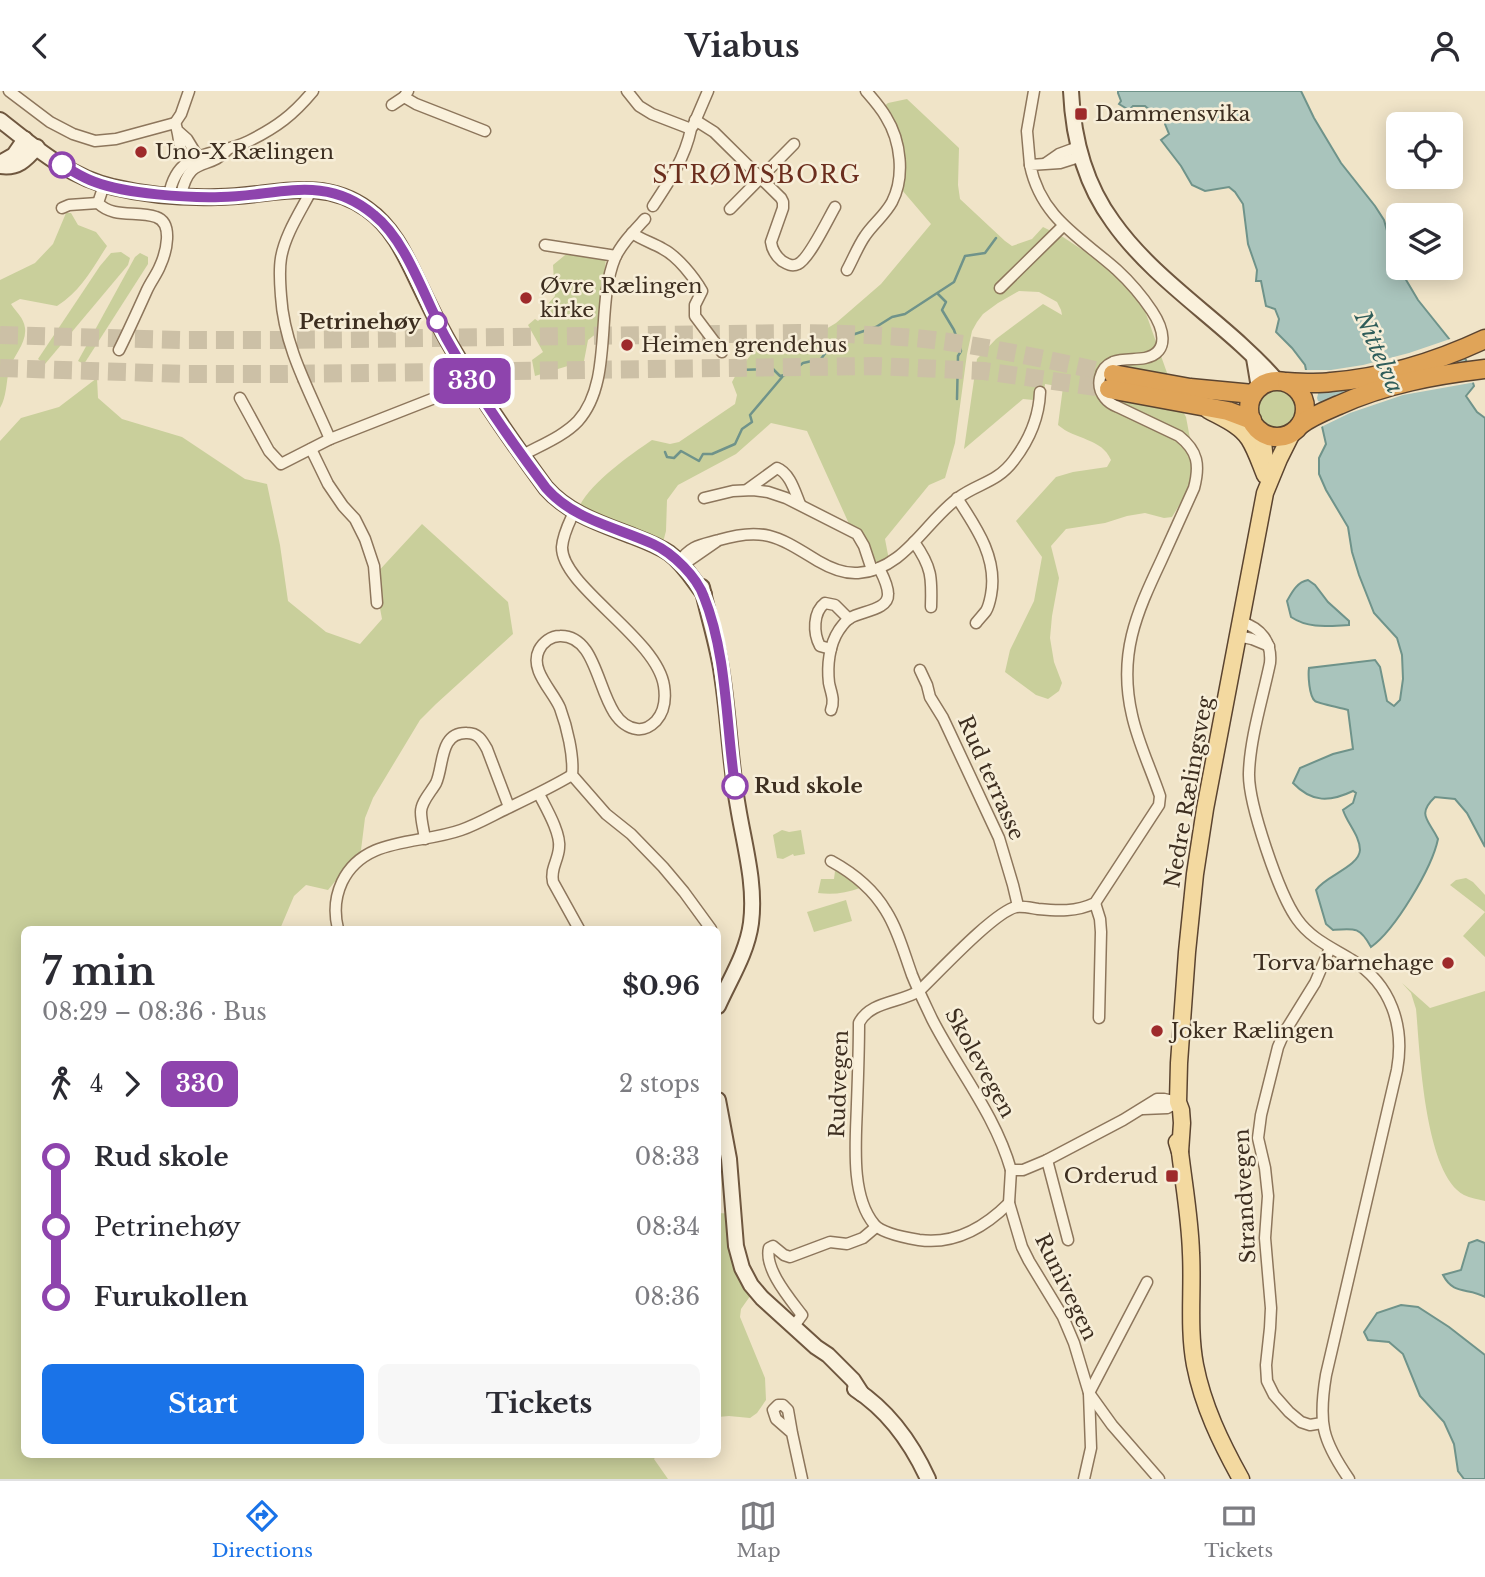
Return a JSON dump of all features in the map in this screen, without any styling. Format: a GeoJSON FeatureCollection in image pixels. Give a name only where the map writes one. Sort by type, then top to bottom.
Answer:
{"type":"FeatureCollection","features":[{"type":"Feature","properties":{"kind":"highway"},"geometry":{"type":"LineString","coordinates":[[1478,342],[1415,365],[1368,376],[1331,382],[1269,383],[1256,391],[1190,389],[1111,381],[1228,411],[1274,436],[1359,396],[1423,378],[1484,369]]}},
{"type":"Feature","properties":{"kind":"highway"},"geometry":{"type":"LineString","coordinates":[[1288,382],[1297,389],[1304,401],[1301,425]]}},
{"type":"Feature","properties":{"kind":"highway"},"geometry":{"type":"LineString","coordinates":[[1256,391],[1249,406],[1257,426]]}},
{"type":"Feature","properties":{"kind":"main road"},"geometry":{"type":"LineString","coordinates":[[1071,91],[1073,119],[1080,151],[1088,175],[1112,221],[1131,244],[1178,289],[1235,337],[1254,357],[1288,382]]}},
{"type":"Feature","properties":{"kind":"main road"},"geometry":{"type":"LineString","coordinates":[[0,120],[72,170],[104,185],[175,195],[232,197],[312,189],[335,193],[355,201],[377,216],[390,231],[406,256],[442,331],[472,381],[552,495],[575,512],[603,523],[653,534],[667,541],[685,559],[704,594],[716,639],[750,877],[751,924],[746,945],[721,999]]}},
{"type":"Feature","properties":{"kind":"main road"},"geometry":{"type":"LineString","coordinates":[[0,165],[10,168],[21,163],[31,143]]}},
{"type":"Feature","properties":{"kind":"main road"},"geometry":{"type":"LineString","coordinates":[[1254,357],[1256,391]]}},
{"type":"Feature","properties":{"kind":"main road"},"geometry":{"type":"LineString","coordinates":[[1197,404],[1244,432],[1254,447],[1265,475]]}},
{"type":"Feature","properties":{"kind":"main road","name":"Nedre Rælingsveg"},"geometry":{"type":"LineString","coordinates":[[1265,493],[1279,459],[1301,425]]}},
{"type":"Feature","properties":{"kind":"main road","name":"Nedre Rælingsveg"},"geometry":{"type":"LineString","coordinates":[[1241,1479],[1210,1416],[1195,1364],[1191,1246],[1180,1152],[1174,1133],[1174,1113],[1178,1102],[1188,939],[1205,809],[1265,493],[1265,475],[1257,426]]}},
{"type":"Feature","properties":{"kind":"main road"},"geometry":{"type":"LineString","coordinates":[[721,1115],[726,1139],[735,1237],[739,1260],[746,1276],[756,1291],[794,1325],[849,1385],[862,1394],[904,1436],[916,1453],[928,1479]]}},
{"type":"Feature","properties":{"kind":"street"},"geometry":{"type":"LineString","coordinates":[[9,91],[50,122],[73,134],[95,141],[177,127]]}},
{"type":"Feature","properties":{"kind":"street"},"geometry":{"type":"LineString","coordinates":[[189,91],[179,118],[177,139],[194,162]]}},
{"type":"Feature","properties":{"kind":"street"},"geometry":{"type":"LineString","coordinates":[[175,195],[175,174],[194,162],[223,156],[229,149],[279,125],[291,116],[313,91]]}},
{"type":"Feature","properties":{"kind":"street"},"geometry":{"type":"LineString","coordinates":[[627,91],[639,106],[652,114],[713,132],[783,202],[771,242],[775,254],[791,266],[802,262],[808,254],[835,207]]}},
{"type":"Feature","properties":{"kind":"street"},"geometry":{"type":"LineString","coordinates":[[653,206],[677,169],[708,91]]}},
{"type":"Feature","properties":{"kind":"street"},"geometry":{"type":"LineString","coordinates":[[847,270],[865,235],[883,216],[899,187],[900,161],[894,135],[888,120],[866,91]]}},
{"type":"Feature","properties":{"kind":"street","name":"Nedre Rælingsveg"},"geometry":{"type":"LineString","coordinates":[[1034,91],[1027,131],[1030,165],[1034,182],[1043,200],[1063,226],[1127,279],[1153,312],[1162,329],[1162,344],[1156,353],[1144,358],[1116,361],[1105,368],[1099,383],[1103,397],[1187,442],[1197,459],[1198,470],[1194,488],[1141,604],[1128,652],[1131,713],[1160,801],[1095,903]]}},
{"type":"Feature","properties":{"kind":"street"},"geometry":{"type":"LineString","coordinates":[[392,105],[406,94],[416,104],[485,131]]}},
{"type":"Feature","properties":{"kind":"street"},"geometry":{"type":"LineString","coordinates":[[730,209],[794,144]]}},
{"type":"Feature","properties":{"kind":"street"},"geometry":{"type":"LineString","coordinates":[[1030,165],[1046,163],[1059,154],[1080,151]]}},
{"type":"Feature","properties":{"kind":"street"},"geometry":{"type":"LineString","coordinates":[[98,203],[104,185]]}},
{"type":"Feature","properties":{"kind":"street"},"geometry":{"type":"LineString","coordinates":[[312,189],[286,239],[281,258],[280,286],[285,330],[291,350],[330,439]]}},
{"type":"Feature","properties":{"kind":"street"},"geometry":{"type":"LineString","coordinates":[[62,208],[98,203],[107,210],[155,216],[166,227],[166,244],[160,267],[119,350]]}},
{"type":"Feature","properties":{"kind":"street"},"geometry":{"type":"LineString","coordinates":[[523,455],[568,429],[578,420],[591,400],[599,373],[608,286],[616,256],[645,219]]}},
{"type":"Feature","properties":{"kind":"street"},"geometry":{"type":"LineString","coordinates":[[1000,288],[1063,226]]}},
{"type":"Feature","properties":{"kind":"street"},"geometry":{"type":"LineString","coordinates":[[632,233],[663,249],[695,280],[702,291],[695,305],[695,316],[722,352]]}},
{"type":"Feature","properties":{"kind":"street"},"geometry":{"type":"LineString","coordinates":[[545,245],[616,256]]}},
{"type":"Feature","properties":{"kind":"street"},"geometry":{"type":"LineString","coordinates":[[240,398],[269,451],[281,464],[330,439],[472,381]]}},
{"type":"Feature","properties":{"kind":"street"},"geometry":{"type":"LineString","coordinates":[[685,559],[719,540],[743,533],[780,539],[828,567],[843,572],[858,573],[876,569],[914,542],[957,498],[994,479],[1013,463],[1028,441],[1036,422],[1040,392]]}},
{"type":"Feature","properties":{"kind":"street"},"geometry":{"type":"LineString","coordinates":[[312,449],[328,484],[355,519],[365,540],[374,566],[377,603]]}},
{"type":"Feature","properties":{"kind":"street"},"geometry":{"type":"LineString","coordinates":[[747,490],[777,468],[786,474],[800,504]]}},
{"type":"Feature","properties":{"kind":"street"},"geometry":{"type":"LineString","coordinates":[[704,498],[733,491],[768,492],[800,504],[857,534],[887,585],[889,596],[882,606],[849,619],[837,633],[831,649],[829,670],[833,702],[831,710]]}},
{"type":"Feature","properties":{"kind":"street"},"geometry":{"type":"LineString","coordinates":[[957,498],[978,529],[992,569],[993,587],[988,608],[976,623]]}},
{"type":"Feature","properties":{"kind":"street"},"geometry":{"type":"LineString","coordinates":[[575,512],[564,539],[566,561],[581,583],[617,618],[656,665],[664,685],[665,696],[661,714],[651,725],[643,729],[627,725],[613,712],[590,657],[582,645],[569,637],[550,638],[537,655],[537,665],[564,719],[573,764],[572,775],[600,808],[631,834],[663,867],[709,926]]}},
{"type":"Feature","properties":{"kind":"street"},"geometry":{"type":"LineString","coordinates":[[914,542],[930,571],[931,607]]}},
{"type":"Feature","properties":{"kind":"street"},"geometry":{"type":"LineString","coordinates":[[831,649],[820,646],[817,641],[816,615],[819,608],[825,603],[835,605],[849,619]]}},
{"type":"Feature","properties":{"kind":"street"},"geometry":{"type":"LineString","coordinates":[[1239,629],[1252,639],[1269,646],[1270,663],[1249,778],[1251,798],[1286,901],[1306,929],[1330,948],[1367,970],[1394,1010],[1398,1025],[1400,1044],[1395,1080],[1322,1397],[1322,1423],[1330,1450],[1349,1479]]}},
{"type":"Feature","properties":{"kind":"street","name":"Rud terrasse"},"geometry":{"type":"LineString","coordinates":[[920,670],[930,697],[943,718],[999,838],[1018,906]]}},
{"type":"Feature","properties":{"kind":"street"},"geometry":{"type":"LineString","coordinates":[[425,839],[422,806],[436,783],[443,751],[453,737],[460,733],[476,734],[482,740],[509,807]]}},
{"type":"Feature","properties":{"kind":"street"},"geometry":{"type":"LineString","coordinates":[[337,926],[335,912],[339,890],[357,861],[375,850],[461,830],[540,794],[572,775]]}},
{"type":"Feature","properties":{"kind":"street"},"geometry":{"type":"LineString","coordinates":[[540,794],[558,837],[558,853],[551,875],[577,926]]}},
{"type":"Feature","properties":{"kind":"street","name":"Skolevegen"},"geometry":{"type":"LineString","coordinates":[[831,861],[858,879],[886,911],[934,1023],[999,1136],[1011,1170]]}},
{"type":"Feature","properties":{"kind":"street"},"geometry":{"type":"LineString","coordinates":[[1018,906],[1070,910],[1095,903],[1101,932],[1099,1017]]}},
{"type":"Feature","properties":{"kind":"street","name":"Rudvegen"},"geometry":{"type":"LineString","coordinates":[[876,1227],[859,1192],[856,1160],[859,1023],[867,1012],[919,991],[987,926],[1006,911],[1018,906]]}},
{"type":"Feature","properties":{"kind":"street","name":"Strandvegen"},"geometry":{"type":"LineString","coordinates":[[1322,1423],[1310,1425],[1301,1422],[1274,1395],[1267,1381],[1271,1308],[1265,1238],[1268,1196],[1258,1138],[1261,1115],[1283,1033],[1315,983],[1330,948]]}},
{"type":"Feature","properties":{"kind":"street"},"geometry":{"type":"LineString","coordinates":[[1011,1170],[1023,1170],[1047,1160],[1143,1109],[1167,1108],[1178,1102]]}},
{"type":"Feature","properties":{"kind":"street"},"geometry":{"type":"LineString","coordinates":[[1047,1160],[1068,1240]]}},
{"type":"Feature","properties":{"kind":"street","name":"Runivegen"},"geometry":{"type":"LineString","coordinates":[[1011,1170],[1009,1203],[1022,1247],[1063,1317],[1089,1393],[1112,1425],[1159,1479]]}},
{"type":"Feature","properties":{"kind":"street"},"geometry":{"type":"LineString","coordinates":[[794,1325],[803,1315],[771,1267],[769,1248],[773,1246],[790,1257],[830,1242],[847,1244],[863,1238],[876,1227],[898,1236],[920,1240],[947,1240],[984,1225],[1009,1203]]}},
{"type":"Feature","properties":{"kind":"street"},"geometry":{"type":"LineString","coordinates":[[1084,1479],[1091,1448],[1089,1393],[1147,1282]]}},
{"type":"Feature","properties":{"kind":"street"},"geometry":{"type":"LineString","coordinates":[[792,1433],[802,1479]]}},
{"type":"Feature","properties":{"kind":"green space"},"geometry":{"type":"Polygon","coordinates":[[[907,99],[959,148],[960,199],[1005,241],[1012,246],[1032,239],[1043,227],[1105,265],[1122,280],[1144,308],[1177,401],[1186,417],[1191,444],[1193,483],[1172,517],[1164,518],[1145,513],[1066,529],[1051,546],[1059,578],[1050,638],[1054,662],[1062,683],[1059,691],[1048,699],[1036,695],[1005,672],[1010,650],[1034,601],[1042,557],[1016,521],[1056,477],[1107,467],[1111,460],[1095,443],[1058,425],[1063,387],[1045,384],[1043,401],[1023,399],[964,449],[977,359],[996,339],[1043,304],[1062,315],[1057,302],[1039,292],[1019,291],[983,314],[977,322],[967,354],[955,443],[945,478],[929,485],[885,539],[889,560],[869,568],[807,431],[771,423],[736,454],[678,485],[667,500],[666,531],[662,546],[590,514],[580,505],[602,478],[652,440],[670,444],[679,442],[735,404],[737,395],[732,382],[761,342],[769,341],[796,347],[836,323],[881,284],[931,224],[902,190],[902,171],[881,109],[888,103],[907,99]]]}},
{"type":"Feature","properties":{"kind":"green space"},"geometry":{"type":"Polygon","coordinates":[[[66,213],[71,213],[78,225],[96,232],[107,246],[79,286],[57,306],[20,299],[11,304],[23,321],[25,334],[9,370],[0,408],[0,280],[35,263],[53,244],[66,213]]]}},
{"type":"Feature","properties":{"kind":"green space"},"geometry":{"type":"Polygon","coordinates":[[[570,251],[586,257],[606,259],[597,333],[588,340],[584,361],[535,376],[532,360],[543,352],[528,325],[547,313],[547,305],[555,296],[553,265],[570,251]]]}},
{"type":"Feature","properties":{"kind":"green space"},"geometry":{"type":"Polygon","coordinates":[[[121,252],[130,258],[128,265],[45,364],[38,359],[100,266],[111,253],[121,252]]]}},
{"type":"Feature","properties":{"kind":"green space"},"geometry":{"type":"Polygon","coordinates":[[[140,253],[148,257],[148,264],[84,364],[78,361],[135,257],[140,253]]]}},
{"type":"Feature","properties":{"kind":"green space"},"geometry":{"type":"Polygon","coordinates":[[[97,378],[98,398],[122,419],[182,437],[245,479],[267,484],[288,601],[326,632],[360,644],[382,619],[374,576],[422,524],[508,602],[513,634],[420,720],[373,798],[365,818],[361,850],[328,890],[306,885],[294,896],[281,926],[21,926],[21,1458],[655,1458],[668,1479],[0,1479],[0,441],[21,418],[59,407],[97,378]]]}},
{"type":"Feature","properties":{"kind":"green space"},"geometry":{"type":"Polygon","coordinates":[[[1277,390],[1291,395],[1296,409],[1291,423],[1277,428],[1263,423],[1258,409],[1263,395],[1277,390]]]}},
{"type":"Feature","properties":{"kind":"green space"},"geometry":{"type":"Polygon","coordinates":[[[782,830],[801,830],[805,854],[777,858],[773,835],[782,830]]]}},
{"type":"Feature","properties":{"kind":"green space"},"geometry":{"type":"Polygon","coordinates":[[[835,871],[860,888],[839,893],[818,893],[821,879],[834,879],[835,871]]]}},
{"type":"Feature","properties":{"kind":"green space"},"geometry":{"type":"Polygon","coordinates":[[[1466,878],[1485,895],[1485,912],[1450,885],[1456,880],[1466,878]]]}},
{"type":"Feature","properties":{"kind":"green space"},"geometry":{"type":"Polygon","coordinates":[[[846,900],[852,921],[814,932],[807,912],[846,900]]]}},
{"type":"Feature","properties":{"kind":"green space"},"geometry":{"type":"Polygon","coordinates":[[[1485,912],[1485,957],[1463,936],[1485,912]]]}},
{"type":"Feature","properties":{"kind":"green space"},"geometry":{"type":"Polygon","coordinates":[[[1402,983],[1430,1008],[1485,991],[1485,1201],[1464,1195],[1451,1182],[1440,1163],[1426,1110],[1416,1009],[1411,993],[1402,983]]]}},
{"type":"Feature","properties":{"kind":"green space"},"geometry":{"type":"Polygon","coordinates":[[[721,1213],[735,1214],[753,1292],[741,1309],[740,1317],[765,1378],[766,1400],[750,1418],[721,1417],[721,1213]]]}},
{"type":"Feature","properties":{"kind":"water","name":"Nittelva"},"geometry":{"type":"Polygon","coordinates":[[[1301,91],[1341,163],[1384,220],[1386,280],[1406,280],[1418,300],[1466,360],[1474,386],[1466,396],[1477,412],[1485,418],[1485,847],[1467,813],[1455,799],[1435,797],[1425,813],[1438,839],[1428,866],[1401,913],[1381,939],[1371,947],[1360,932],[1333,930],[1326,924],[1316,890],[1358,856],[1358,840],[1343,810],[1353,803],[1356,793],[1353,791],[1322,799],[1307,794],[1293,783],[1300,768],[1353,749],[1348,710],[1315,701],[1310,690],[1309,668],[1375,660],[1380,667],[1387,701],[1394,706],[1400,700],[1403,679],[1402,655],[1397,638],[1374,613],[1352,552],[1348,527],[1319,474],[1319,458],[1326,444],[1314,391],[1305,365],[1276,332],[1279,319],[1275,309],[1266,306],[1261,281],[1256,281],[1257,270],[1248,244],[1243,204],[1229,187],[1205,191],[1192,185],[1161,140],[1169,134],[1165,114],[1153,113],[1145,106],[1133,106],[1129,110],[1119,104],[1121,101],[1118,93],[1301,91]]]}},
{"type":"Feature","properties":{"kind":"water"},"geometry":{"type":"Polygon","coordinates":[[[1308,580],[1349,621],[1349,625],[1312,625],[1291,617],[1287,601],[1298,585],[1308,580]]]}},
{"type":"Feature","properties":{"kind":"water"},"geometry":{"type":"Polygon","coordinates":[[[1477,1240],[1485,1243],[1485,1297],[1457,1289],[1447,1282],[1443,1275],[1461,1270],[1469,1243],[1477,1240]]]}},
{"type":"Feature","properties":{"kind":"water"},"geometry":{"type":"Polygon","coordinates":[[[1401,1305],[1418,1307],[1485,1355],[1485,1479],[1464,1479],[1458,1471],[1454,1444],[1444,1422],[1420,1396],[1403,1354],[1389,1342],[1368,1340],[1364,1332],[1377,1313],[1401,1305]]]}},
{"type":"Feature","properties":{"kind":"pier"},"geometry":{"type":"Polygon","coordinates":[[[1453,338],[1466,354],[1319,390],[1318,401],[1323,403],[1471,364],[1476,382],[1403,395],[1350,413],[1319,428],[1303,370],[1331,370],[1363,365],[1453,338]]]}},
{"type":"Feature","properties":{"kind":"waterway"},"geometry":{"type":"LineString","coordinates":[[737,370],[773,369],[780,376],[789,374],[803,363],[821,359],[834,341],[905,314],[954,282],[965,256],[985,253],[996,238]]}},
{"type":"Feature","properties":{"kind":"waterway"},"geometry":{"type":"LineString","coordinates":[[938,294],[946,302],[942,310],[954,330],[961,351],[958,356],[957,399]]}},
{"type":"Feature","properties":{"kind":"waterway"},"geometry":{"type":"LineString","coordinates":[[665,452],[667,457],[674,458],[681,451],[699,461],[703,454],[712,454],[735,444],[742,429],[752,422],[750,415],[783,376]]}},
{"type":"Feature","properties":{"kind":"tunnel"},"geometry":{"type":"LineString","coordinates":[[0,335],[283,340],[856,334],[949,342],[1113,374]]}},
{"type":"Feature","properties":{"kind":"tunnel"},"geometry":{"type":"LineString","coordinates":[[0,368],[185,374],[287,374],[874,366],[984,371],[1109,389]]}},
{"type":"Feature","properties":{"kind":"bus line","name":"330"},"geometry":{"type":"LineString","coordinates":[[62,165],[104,185],[163,194],[219,198],[303,189],[320,190],[355,201],[377,216],[401,247],[433,314],[466,373],[552,495],[587,518],[669,553],[684,567],[704,594],[722,673],[735,786]]}},
{"type":"Feature","properties":{"kind":"place","name":"Dammensvika"},"geometry":{"type":"Point","coordinates":[1081,114]}},
{"type":"Feature","properties":{"kind":"place","name":"Uno-X Rælingen"},"geometry":{"type":"Point","coordinates":[141,152]}},
{"type":"Feature","properties":{"kind":"place","name":"Øvre Rælingen kirke"},"geometry":{"type":"Point","coordinates":[526,298]}},
{"type":"Feature","properties":{"kind":"place","name":"Petrinehøy"},"geometry":{"type":"Point","coordinates":[437,322]}},
{"type":"Feature","properties":{"kind":"place","name":"Heimen grendehus"},"geometry":{"type":"Point","coordinates":[627,345]}},
{"type":"Feature","properties":{"kind":"place","name":"Rud skole"},"geometry":{"type":"Point","coordinates":[735,786]}},
{"type":"Feature","properties":{"kind":"place","name":"Torva barnehage"},"geometry":{"type":"Point","coordinates":[1448,963]}},
{"type":"Feature","properties":{"kind":"place","name":"Joker Rælingen"},"geometry":{"type":"Point","coordinates":[1157,1031]}},
{"type":"Feature","properties":{"kind":"place","name":"Orderud"},"geometry":{"type":"Point","coordinates":[1172,1176]}},
{"type":"Feature","properties":{"kind":"district","name":"STRØMSBORG"},"geometry":{"type":"Point","coordinates":[757,175]}}]}
